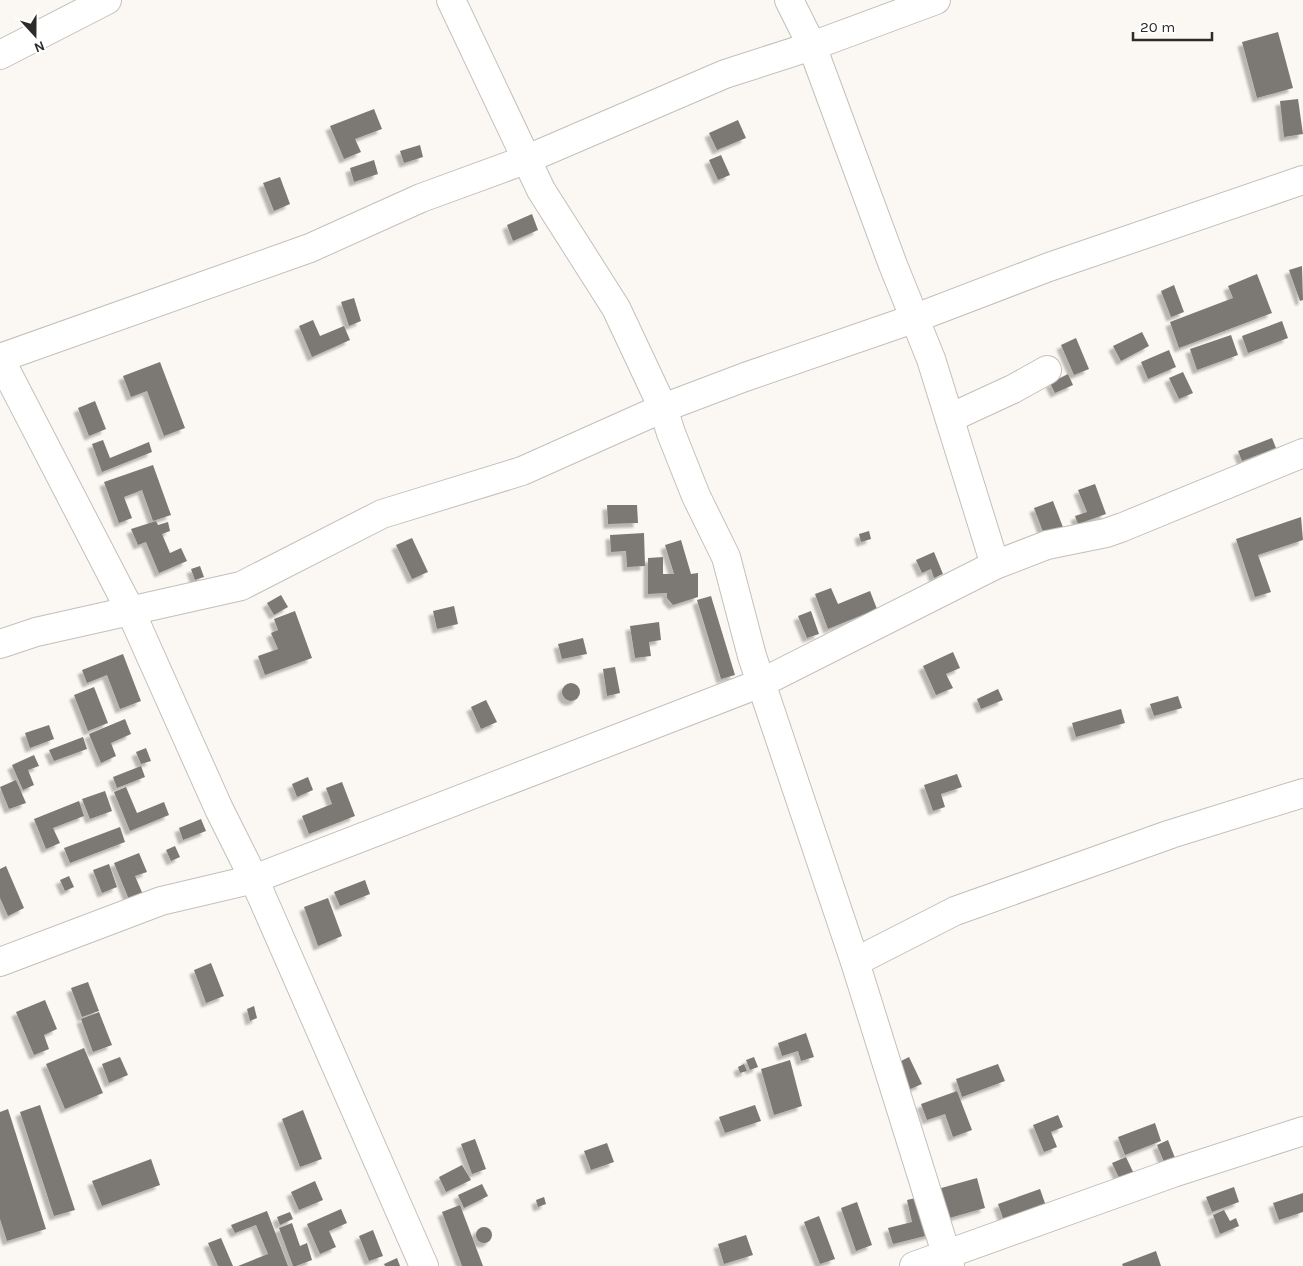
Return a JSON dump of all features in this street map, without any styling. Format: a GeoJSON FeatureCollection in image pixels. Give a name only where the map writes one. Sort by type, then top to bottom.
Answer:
{"type":"FeatureCollection","features":[{"type":"Feature","properties":{"kind":"street"},"geometry":{"type":"LineString","coordinates":[[0,55],[106,0]]}},
{"type":"Feature","properties":{"kind":"street"},"geometry":{"type":"LineString","coordinates":[[451,0],[525,160],[555,214],[616,308],[663,408],[670,433],[696,496],[726,557],[762,683],[855,962],[948,1260]]}},
{"type":"Feature","properties":{"kind":"street"},"geometry":{"type":"LineString","coordinates":[[789,0],[812,46],[913,319],[931,359],[995,566]]}},
{"type":"Feature","properties":{"kind":"street"},"geometry":{"type":"LineString","coordinates":[[424,1266],[254,878],[219,809],[130,610],[0,358],[310,248],[439,190],[525,160],[725,74],[812,46],[936,0]]}},
{"type":"Feature","properties":{"kind":"street"},"geometry":{"type":"LineString","coordinates":[[0,644],[36,632],[241,586],[382,514],[522,471],[663,408],[913,319],[1050,267],[1303,180]]}},
{"type":"Feature","properties":{"kind":"street"},"geometry":{"type":"LineString","coordinates":[[950,418],[1013,390],[1047,370]]}},
{"type":"Feature","properties":{"kind":"street"},"geometry":{"type":"LineString","coordinates":[[0,962],[161,901],[254,878],[762,683],[995,566],[1047,545],[1106,533],[1123,527],[1303,453]]}},
{"type":"Feature","properties":{"kind":"street"},"geometry":{"type":"LineString","coordinates":[[855,962],[954,911],[1171,834],[1303,793]]}},
{"type":"Feature","properties":{"kind":"street"},"geometry":{"type":"LineString","coordinates":[[914,1266],[948,1260],[1174,1173],[1303,1131]]}},
{"type":"Feature","properties":{"kind":"building"},"geometry":{"type":"Polygon","coordinates":[[[1278,32],[1293,88],[1257,98],[1242,42],[1278,32]]]}},
{"type":"Feature","properties":{"kind":"building"},"geometry":{"type":"Polygon","coordinates":[[[1298,99],[1303,134],[1284,137],[1280,101],[1298,99]]]}},
{"type":"Feature","properties":{"kind":"building"},"geometry":{"type":"Polygon","coordinates":[[[374,109],[382,129],[355,139],[361,152],[344,159],[330,126],[374,109]]]}},
{"type":"Feature","properties":{"kind":"building"},"geometry":{"type":"Polygon","coordinates":[[[738,120],[746,138],[717,150],[709,133],[738,120]]]}},
{"type":"Feature","properties":{"kind":"building"},"geometry":{"type":"Polygon","coordinates":[[[420,145],[423,157],[404,163],[400,151],[420,145]]]}},
{"type":"Feature","properties":{"kind":"building"},"geometry":{"type":"Polygon","coordinates":[[[721,155],[730,175],[718,180],[709,160],[721,155]]]}},
{"type":"Feature","properties":{"kind":"building"},"geometry":{"type":"Polygon","coordinates":[[[374,160],[378,174],[354,182],[350,168],[374,160]]]}},
{"type":"Feature","properties":{"kind":"building"},"geometry":{"type":"Polygon","coordinates":[[[280,177],[290,204],[274,211],[263,183],[280,177]]]}},
{"type":"Feature","properties":{"kind":"building"},"geometry":{"type":"Polygon","coordinates":[[[532,214],[538,230],[513,241],[507,225],[532,214]]]}},
{"type":"Feature","properties":{"kind":"building"},"geometry":{"type":"Polygon","coordinates":[[[1302,266],[1303,300],[1300,301],[1289,270],[1302,266]]]}},
{"type":"Feature","properties":{"kind":"building"},"geometry":{"type":"Polygon","coordinates":[[[1257,274],[1272,313],[1179,348],[1170,322],[1233,298],[1228,286],[1257,274]]]}},
{"type":"Feature","properties":{"kind":"building"},"geometry":{"type":"Polygon","coordinates":[[[1174,285],[1184,312],[1171,317],[1161,291],[1174,285]]]}},
{"type":"Feature","properties":{"kind":"building"},"geometry":{"type":"Polygon","coordinates":[[[354,298],[361,321],[349,326],[341,302],[354,298]]]}},
{"type":"Feature","properties":{"kind":"building"},"geometry":{"type":"Polygon","coordinates":[[[313,320],[320,336],[344,326],[350,340],[312,357],[299,326],[313,320]]]}},
{"type":"Feature","properties":{"kind":"building"},"geometry":{"type":"Polygon","coordinates":[[[1282,321],[1288,338],[1248,353],[1242,336],[1282,321]]]}},
{"type":"Feature","properties":{"kind":"building"},"geometry":{"type":"Polygon","coordinates":[[[1142,332],[1149,346],[1121,361],[1113,346],[1142,332]]]}},
{"type":"Feature","properties":{"kind":"building"},"geometry":{"type":"Polygon","coordinates":[[[1231,335],[1238,355],[1197,370],[1190,349],[1231,335]]]}},
{"type":"Feature","properties":{"kind":"building"},"geometry":{"type":"Polygon","coordinates":[[[1076,338],[1089,369],[1074,375],[1061,345],[1076,338]]]}},
{"type":"Feature","properties":{"kind":"building"},"geometry":{"type":"Polygon","coordinates":[[[1169,350],[1176,367],[1148,379],[1141,362],[1169,350]]]}},
{"type":"Feature","properties":{"kind":"building"},"geometry":{"type":"Polygon","coordinates":[[[160,362],[185,428],[164,436],[147,391],[131,397],[123,376],[160,362]]]}},
{"type":"Feature","properties":{"kind":"building"},"geometry":{"type":"Polygon","coordinates":[[[1183,372],[1193,393],[1179,399],[1169,378],[1183,372]]]}},
{"type":"Feature","properties":{"kind":"building"},"geometry":{"type":"Polygon","coordinates":[[[1068,374],[1073,385],[1055,393],[1050,383],[1068,374]]]}},
{"type":"Feature","properties":{"kind":"building"},"geometry":{"type":"Polygon","coordinates":[[[95,401],[106,429],[89,436],[78,408],[95,401]]]}},
{"type":"Feature","properties":{"kind":"building"},"geometry":{"type":"Polygon","coordinates":[[[1272,438],[1276,448],[1242,461],[1238,451],[1272,438]]]}},
{"type":"Feature","properties":{"kind":"building"},"geometry":{"type":"Polygon","coordinates":[[[103,440],[110,458],[149,442],[152,452],[102,472],[92,444],[103,440]]]}},
{"type":"Feature","properties":{"kind":"building"},"geometry":{"type":"Polygon","coordinates":[[[153,465],[171,515],[153,521],[142,490],[124,497],[132,518],[119,523],[104,482],[153,465]]]}},
{"type":"Feature","properties":{"kind":"building"},"geometry":{"type":"Polygon","coordinates":[[[1095,484],[1106,514],[1078,524],[1075,516],[1087,512],[1078,490],[1095,484]]]}},
{"type":"Feature","properties":{"kind":"building"},"geometry":{"type":"Polygon","coordinates":[[[1053,501],[1064,530],[1045,537],[1034,508],[1053,501]]]}},
{"type":"Feature","properties":{"kind":"building"},"geometry":{"type":"Polygon","coordinates":[[[607,505],[637,505],[638,523],[608,524],[607,505]]]}},
{"type":"Feature","properties":{"kind":"building"},"geometry":{"type":"Polygon","coordinates":[[[1301,517],[1303,540],[1258,555],[1271,592],[1255,597],[1236,539],[1301,517]]]}},
{"type":"Feature","properties":{"kind":"building"},"geometry":{"type":"Polygon","coordinates":[[[156,521],[158,525],[168,522],[170,531],[162,534],[170,553],[181,548],[187,561],[159,573],[146,542],[138,545],[131,529],[156,521]]]}},
{"type":"Feature","properties":{"kind":"building"},"geometry":{"type":"Polygon","coordinates":[[[869,531],[871,539],[861,542],[859,534],[869,531]]]}},
{"type":"Feature","properties":{"kind":"building"},"geometry":{"type":"Polygon","coordinates":[[[644,533],[645,566],[627,567],[626,551],[611,552],[610,535],[644,533]]]}},
{"type":"Feature","properties":{"kind":"building"},"geometry":{"type":"Polygon","coordinates":[[[412,538],[428,572],[412,579],[396,545],[412,538]]]}},
{"type":"Feature","properties":{"kind":"building"},"geometry":{"type":"Polygon","coordinates":[[[681,540],[691,574],[698,573],[698,597],[673,605],[667,598],[667,593],[648,594],[648,558],[663,557],[663,574],[674,574],[665,545],[681,540]]]}},
{"type":"Feature","properties":{"kind":"building"},"geometry":{"type":"Polygon","coordinates":[[[934,552],[943,574],[934,578],[931,569],[922,573],[916,560],[934,552]]]}},
{"type":"Feature","properties":{"kind":"building"},"geometry":{"type":"Polygon","coordinates":[[[200,566],[204,577],[195,580],[191,569],[200,566]]]}},
{"type":"Feature","properties":{"kind":"building"},"geometry":{"type":"Polygon","coordinates":[[[831,588],[838,604],[870,591],[877,609],[828,629],[815,594],[831,588]]]}},
{"type":"Feature","properties":{"kind":"building"},"geometry":{"type":"Polygon","coordinates":[[[281,595],[288,607],[274,615],[267,603],[281,595]]]}},
{"type":"Feature","properties":{"kind":"building"},"geometry":{"type":"Polygon","coordinates":[[[711,596],[735,675],[721,679],[697,600],[711,596]]]}},
{"type":"Feature","properties":{"kind":"building"},"geometry":{"type":"Polygon","coordinates":[[[454,606],[458,624],[437,629],[433,611],[454,606]]]}},
{"type":"Feature","properties":{"kind":"building"},"geometry":{"type":"Polygon","coordinates":[[[295,611],[312,658],[265,675],[258,656],[278,649],[271,633],[278,630],[274,619],[295,611]]]}},
{"type":"Feature","properties":{"kind":"building"},"geometry":{"type":"Polygon","coordinates":[[[811,611],[819,634],[807,638],[798,616],[811,611]]]}},
{"type":"Feature","properties":{"kind":"building"},"geometry":{"type":"Polygon","coordinates":[[[659,622],[661,640],[649,642],[651,656],[635,658],[630,626],[659,622]]]}},
{"type":"Feature","properties":{"kind":"building"},"geometry":{"type":"Polygon","coordinates":[[[583,638],[587,654],[562,659],[558,644],[583,638]]]}},
{"type":"Feature","properties":{"kind":"building"},"geometry":{"type":"Polygon","coordinates":[[[953,652],[960,668],[946,674],[953,688],[936,695],[923,666],[953,652]]]}},
{"type":"Feature","properties":{"kind":"building"},"geometry":{"type":"Polygon","coordinates":[[[123,654],[141,701],[120,709],[107,675],[87,683],[82,670],[123,654]]]}},
{"type":"Feature","properties":{"kind":"building"},"geometry":{"type":"Polygon","coordinates":[[[615,667],[620,693],[607,696],[603,669],[615,667]]]}},
{"type":"Feature","properties":{"kind":"building"},"geometry":{"type":"Polygon","coordinates":[[[571,683],[577,686],[580,692],[577,698],[571,701],[565,698],[562,692],[565,686],[571,683]]]}},
{"type":"Feature","properties":{"kind":"building"},"geometry":{"type":"Polygon","coordinates":[[[94,687],[108,723],[88,731],[74,695],[94,687]]]}},
{"type":"Feature","properties":{"kind":"building"},"geometry":{"type":"Polygon","coordinates":[[[998,689],[1003,700],[981,709],[977,699],[998,689]]]}},
{"type":"Feature","properties":{"kind":"building"},"geometry":{"type":"Polygon","coordinates":[[[1178,696],[1182,708],[1154,716],[1150,704],[1178,696]]]}},
{"type":"Feature","properties":{"kind":"building"},"geometry":{"type":"Polygon","coordinates":[[[486,700],[497,722],[481,729],[471,707],[486,700]]]}},
{"type":"Feature","properties":{"kind":"building"},"geometry":{"type":"Polygon","coordinates":[[[1121,709],[1125,723],[1076,737],[1072,723],[1121,709]]]}},
{"type":"Feature","properties":{"kind":"building"},"geometry":{"type":"Polygon","coordinates":[[[125,719],[131,734],[111,743],[116,756],[101,763],[89,734],[125,719]]]}},
{"type":"Feature","properties":{"kind":"building"},"geometry":{"type":"Polygon","coordinates":[[[49,725],[54,739],[30,748],[25,733],[49,725]]]}},
{"type":"Feature","properties":{"kind":"building"},"geometry":{"type":"Polygon","coordinates":[[[83,737],[87,749],[54,761],[49,750],[83,737]]]}},
{"type":"Feature","properties":{"kind":"building"},"geometry":{"type":"Polygon","coordinates":[[[146,748],[151,761],[141,764],[136,752],[146,748]]]}},
{"type":"Feature","properties":{"kind":"building"},"geometry":{"type":"Polygon","coordinates":[[[34,755],[39,766],[28,770],[34,785],[23,790],[12,765],[34,755]]]}},
{"type":"Feature","properties":{"kind":"building"},"geometry":{"type":"Polygon","coordinates":[[[141,766],[145,777],[117,788],[113,777],[141,766]]]}},
{"type":"Feature","properties":{"kind":"building"},"geometry":{"type":"Polygon","coordinates":[[[957,774],[962,787],[941,794],[945,807],[933,811],[924,785],[957,774]]]}},
{"type":"Feature","properties":{"kind":"building"},"geometry":{"type":"Polygon","coordinates":[[[308,777],[313,790],[297,797],[292,784],[308,777]]]}},
{"type":"Feature","properties":{"kind":"building"},"geometry":{"type":"Polygon","coordinates":[[[16,780],[26,803],[9,809],[0,787],[16,780]]]}},
{"type":"Feature","properties":{"kind":"building"},"geometry":{"type":"Polygon","coordinates":[[[342,782],[355,816],[309,834],[302,816],[332,804],[326,788],[342,782]]]}},
{"type":"Feature","properties":{"kind":"building"},"geometry":{"type":"Polygon","coordinates":[[[126,787],[137,813],[164,802],[169,815],[130,831],[114,792],[126,787]]]}},
{"type":"Feature","properties":{"kind":"building"},"geometry":{"type":"Polygon","coordinates":[[[105,791],[112,811],[90,819],[82,799],[105,791]]]}},
{"type":"Feature","properties":{"kind":"building"},"geometry":{"type":"Polygon","coordinates":[[[79,801],[84,816],[53,828],[60,843],[46,849],[34,819],[79,801]]]}},
{"type":"Feature","properties":{"kind":"building"},"geometry":{"type":"Polygon","coordinates":[[[201,819],[206,831],[183,840],[179,828],[201,819]]]}},
{"type":"Feature","properties":{"kind":"building"},"geometry":{"type":"Polygon","coordinates":[[[120,827],[125,842],[70,863],[64,848],[120,827]]]}},
{"type":"Feature","properties":{"kind":"building"},"geometry":{"type":"Polygon","coordinates":[[[175,846],[180,857],[171,861],[166,850],[175,846]]]}},
{"type":"Feature","properties":{"kind":"building"},"geometry":{"type":"Polygon","coordinates":[[[139,853],[147,872],[135,876],[144,897],[130,902],[114,863],[139,853]]]}},
{"type":"Feature","properties":{"kind":"building"},"geometry":{"type":"Polygon","coordinates":[[[109,864],[117,887],[102,893],[93,870],[109,864]]]}},
{"type":"Feature","properties":{"kind":"building"},"geometry":{"type":"Polygon","coordinates":[[[6,866],[24,908],[8,916],[0,898],[0,869],[6,866]]]}},
{"type":"Feature","properties":{"kind":"building"},"geometry":{"type":"Polygon","coordinates":[[[69,876],[74,887],[65,891],[60,880],[69,876]]]}},
{"type":"Feature","properties":{"kind":"building"},"geometry":{"type":"Polygon","coordinates":[[[365,880],[370,894],[340,906],[334,892],[365,880]]]}},
{"type":"Feature","properties":{"kind":"building"},"geometry":{"type":"Polygon","coordinates":[[[328,898],[342,936],[318,946],[304,907],[328,898]]]}},
{"type":"Feature","properties":{"kind":"building"},"geometry":{"type":"Polygon","coordinates":[[[211,963],[224,996],[206,1003],[194,970],[211,963]]]}},
{"type":"Feature","properties":{"kind":"building"},"geometry":{"type":"Polygon","coordinates":[[[88,982],[99,1011],[82,1017],[71,988],[88,982]]]}},
{"type":"Feature","properties":{"kind":"building"},"geometry":{"type":"Polygon","coordinates":[[[45,1000],[57,1029],[44,1035],[49,1049],[34,1055],[16,1012],[45,1000]]]}},
{"type":"Feature","properties":{"kind":"building"},"geometry":{"type":"Polygon","coordinates":[[[254,1006],[257,1018],[250,1021],[247,1009],[254,1006]]]}},
{"type":"Feature","properties":{"kind":"building"},"geometry":{"type":"Polygon","coordinates":[[[99,1012],[112,1045],[93,1052],[81,1019],[99,1012]]]}},
{"type":"Feature","properties":{"kind":"building"},"geometry":{"type":"Polygon","coordinates":[[[806,1033],[814,1057],[801,1061],[798,1051],[782,1056],[778,1043],[806,1033]]]}},
{"type":"Feature","properties":{"kind":"building"},"geometry":{"type":"Polygon","coordinates":[[[84,1048],[103,1093],[65,1109],[46,1064],[84,1048]]]}},
{"type":"Feature","properties":{"kind":"building"},"geometry":{"type":"Polygon","coordinates":[[[120,1057],[128,1075],[109,1083],[102,1064],[120,1057]]]}},
{"type":"Feature","properties":{"kind":"building"},"geometry":{"type":"Polygon","coordinates":[[[754,1057],[758,1067],[750,1070],[746,1060],[754,1057]]]}},
{"type":"Feature","properties":{"kind":"building"},"geometry":{"type":"Polygon","coordinates":[[[909,1057],[922,1084],[908,1090],[895,1064],[909,1057]]]}},
{"type":"Feature","properties":{"kind":"building"},"geometry":{"type":"Polygon","coordinates":[[[790,1060],[802,1106],[774,1115],[761,1069],[790,1060]]]}},
{"type":"Feature","properties":{"kind":"building"},"geometry":{"type":"Polygon","coordinates":[[[744,1064],[747,1071],[740,1073],[738,1067],[744,1064]]]}},
{"type":"Feature","properties":{"kind":"building"},"geometry":{"type":"Polygon","coordinates":[[[998,1064],[1005,1081],[962,1097],[956,1079],[998,1064]]]}},
{"type":"Feature","properties":{"kind":"building"},"geometry":{"type":"Polygon","coordinates":[[[957,1091],[972,1130],[953,1137],[945,1114],[927,1120],[921,1104],[957,1091]]]}},
{"type":"Feature","properties":{"kind":"building"},"geometry":{"type":"Polygon","coordinates":[[[40,1105],[75,1210],[54,1216],[20,1112],[40,1105]]]}},
{"type":"Feature","properties":{"kind":"building"},"geometry":{"type":"Polygon","coordinates":[[[755,1105],[761,1121],[725,1133],[719,1117],[755,1105]]]}},
{"type":"Feature","properties":{"kind":"building"},"geometry":{"type":"Polygon","coordinates":[[[8,1109],[46,1229],[7,1241],[0,1219],[0,1112],[8,1109]]]}},
{"type":"Feature","properties":{"kind":"building"},"geometry":{"type":"Polygon","coordinates":[[[303,1110],[322,1159],[300,1167],[282,1119],[303,1110]]]}},
{"type":"Feature","properties":{"kind":"building"},"geometry":{"type":"Polygon","coordinates":[[[1058,1115],[1063,1127],[1051,1132],[1057,1147],[1044,1152],[1033,1125],[1058,1115]]]}},
{"type":"Feature","properties":{"kind":"building"},"geometry":{"type":"Polygon","coordinates":[[[1155,1123],[1161,1141],[1125,1155],[1118,1137],[1155,1123]]]}},
{"type":"Feature","properties":{"kind":"building"},"geometry":{"type":"Polygon","coordinates":[[[475,1139],[486,1169],[472,1174],[461,1144],[475,1139]]]}},
{"type":"Feature","properties":{"kind":"building"},"geometry":{"type":"Polygon","coordinates":[[[1168,1140],[1175,1158],[1164,1162],[1157,1145],[1168,1140]]]}},
{"type":"Feature","properties":{"kind":"building"},"geometry":{"type":"Polygon","coordinates":[[[607,1143],[614,1162],[591,1170],[584,1151],[607,1143]]]}},
{"type":"Feature","properties":{"kind":"building"},"geometry":{"type":"Polygon","coordinates":[[[1126,1157],[1135,1176],[1121,1182],[1112,1163],[1126,1157]]]}},
{"type":"Feature","properties":{"kind":"building"},"geometry":{"type":"Polygon","coordinates":[[[151,1159],[160,1185],[102,1206],[92,1181],[151,1159]]]}},
{"type":"Feature","properties":{"kind":"building"},"geometry":{"type":"Polygon","coordinates":[[[462,1165],[471,1180],[446,1192],[439,1177],[462,1165]]]}},
{"type":"Feature","properties":{"kind":"building"},"geometry":{"type":"Polygon","coordinates":[[[977,1178],[985,1208],[935,1222],[927,1192],[977,1178]]]}},
{"type":"Feature","properties":{"kind":"building"},"geometry":{"type":"Polygon","coordinates":[[[315,1181],[323,1200],[299,1210],[291,1192],[315,1181]]]}},
{"type":"Feature","properties":{"kind":"building"},"geometry":{"type":"Polygon","coordinates":[[[482,1184],[488,1196],[464,1208],[458,1195],[482,1184]]]}},
{"type":"Feature","properties":{"kind":"building"},"geometry":{"type":"Polygon","coordinates":[[[1234,1187],[1239,1202],[1212,1212],[1206,1197],[1234,1187]]]}},
{"type":"Feature","properties":{"kind":"building"},"geometry":{"type":"Polygon","coordinates":[[[1040,1189],[1046,1206],[1004,1221],[998,1204],[1040,1189]]]}},
{"type":"Feature","properties":{"kind":"building"},"geometry":{"type":"Polygon","coordinates":[[[1303,1193],[1303,1212],[1279,1220],[1273,1203],[1303,1193]]]}},
{"type":"Feature","properties":{"kind":"building"},"geometry":{"type":"Polygon","coordinates":[[[924,1196],[933,1234],[893,1244],[888,1228],[912,1222],[907,1200],[924,1196]]]}},
{"type":"Feature","properties":{"kind":"building"},"geometry":{"type":"Polygon","coordinates":[[[544,1197],[546,1204],[538,1207],[536,1200],[544,1197]]]}},
{"type":"Feature","properties":{"kind":"building"},"geometry":{"type":"Polygon","coordinates":[[[857,1202],[872,1245],[856,1251],[841,1208],[857,1202]]]}},
{"type":"Feature","properties":{"kind":"building"},"geometry":{"type":"Polygon","coordinates":[[[460,1205],[483,1266],[462,1266],[442,1212],[460,1205]]]}},
{"type":"Feature","properties":{"kind":"building"},"geometry":{"type":"Polygon","coordinates":[[[341,1209],[347,1223],[329,1231],[336,1247],[320,1254],[307,1224],[341,1209]]]}},
{"type":"Feature","properties":{"kind":"building"},"geometry":{"type":"Polygon","coordinates":[[[1224,1210],[1230,1221],[1236,1218],[1239,1226],[1220,1234],[1213,1215],[1224,1210]]]}},
{"type":"Feature","properties":{"kind":"building"},"geometry":{"type":"Polygon","coordinates":[[[267,1211],[288,1266],[238,1266],[268,1254],[256,1225],[235,1233],[231,1225],[267,1211]]]}},
{"type":"Feature","properties":{"kind":"building"},"geometry":{"type":"Polygon","coordinates":[[[290,1212],[293,1219],[280,1225],[277,1217],[290,1212]]]}},
{"type":"Feature","properties":{"kind":"building"},"geometry":{"type":"Polygon","coordinates":[[[819,1216],[835,1259],[820,1264],[804,1222],[819,1216]]]}},
{"type":"Feature","properties":{"kind":"building"},"geometry":{"type":"Polygon","coordinates":[[[292,1223],[300,1246],[307,1243],[312,1260],[296,1266],[293,1266],[279,1228],[292,1223]]]}},
{"type":"Feature","properties":{"kind":"building"},"geometry":{"type":"Polygon","coordinates":[[[484,1227],[492,1235],[484,1243],[476,1235],[484,1227]]]}},
{"type":"Feature","properties":{"kind":"building"},"geometry":{"type":"Polygon","coordinates":[[[373,1230],[383,1256],[369,1261],[359,1236],[373,1230]]]}},
{"type":"Feature","properties":{"kind":"building"},"geometry":{"type":"Polygon","coordinates":[[[746,1235],[753,1255],[724,1264],[718,1244],[746,1235]]]}},
{"type":"Feature","properties":{"kind":"building"},"geometry":{"type":"Polygon","coordinates":[[[221,1238],[233,1266],[218,1266],[208,1243],[221,1238]]]}},
{"type":"Feature","properties":{"kind":"building"},"geometry":{"type":"Polygon","coordinates":[[[1156,1251],[1161,1266],[1123,1266],[1122,1264],[1156,1251]]]}},
{"type":"Feature","properties":{"kind":"building"},"geometry":{"type":"Polygon","coordinates":[[[397,1258],[400,1266],[385,1266],[384,1264],[397,1258]]]}}]}
